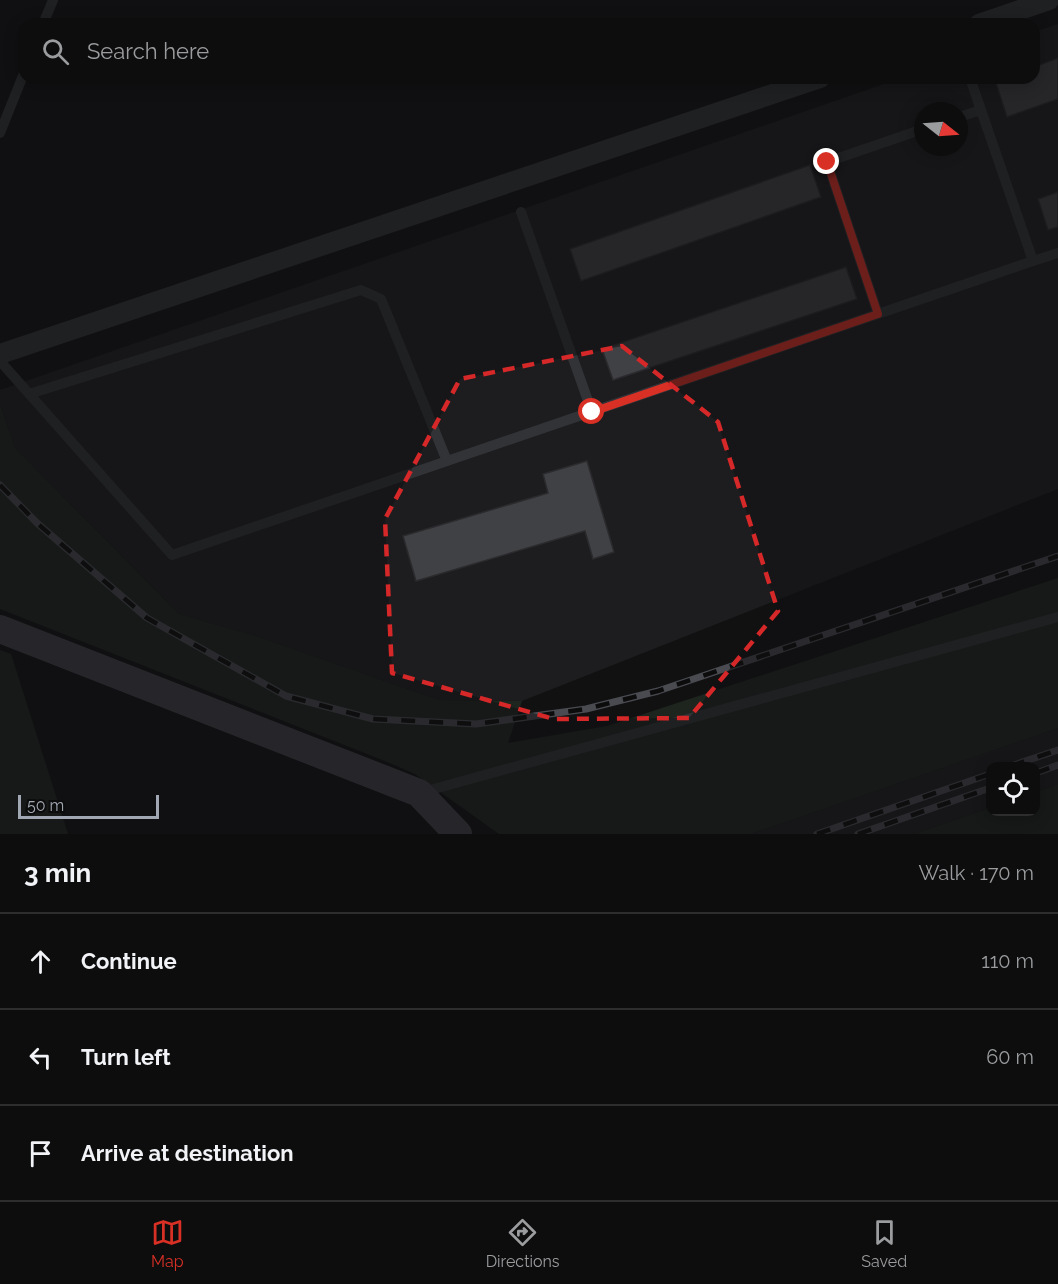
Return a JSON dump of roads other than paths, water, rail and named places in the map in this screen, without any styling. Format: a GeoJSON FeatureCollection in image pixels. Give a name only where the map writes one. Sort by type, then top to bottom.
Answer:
{"type":"FeatureCollection","features":[{"type":"Feature","properties":{"kind":"main road"},"geometry":{"type":"LineString","coordinates":[[0,629],[419,793],[458,834]]}},
{"type":"Feature","properties":{"kind":"street"},"geometry":{"type":"LineString","coordinates":[[996,18],[1049,0]]}},
{"type":"Feature","properties":{"kind":"street"},"geometry":{"type":"LineString","coordinates":[[0,354],[802,84]]}},
{"type":"Feature","properties":{"kind":"lane"},"geometry":{"type":"LineString","coordinates":[[46,18],[53,0]]}},
{"type":"Feature","properties":{"kind":"lane"},"geometry":{"type":"LineString","coordinates":[[0,133],[20,84]]}},
{"type":"Feature","properties":{"kind":"lane"},"geometry":{"type":"LineString","coordinates":[[972,84],[1033,261]]}},
{"type":"Feature","properties":{"kind":"lane"},"geometry":{"type":"LineString","coordinates":[[968,114],[981,110]]}},
{"type":"Feature","properties":{"kind":"lane"},"geometry":{"type":"LineString","coordinates":[[878,314],[827,162],[914,132]]}},
{"type":"Feature","properties":{"kind":"lane"},"geometry":{"type":"LineString","coordinates":[[521,213],[592,412]]}},
{"type":"Feature","properties":{"kind":"lane"},"geometry":{"type":"LineString","coordinates":[[0,361],[172,555],[1058,253]]}},
{"type":"Feature","properties":{"kind":"lane"},"geometry":{"type":"LineString","coordinates":[[29,394],[361,290],[381,299],[447,461]]}},
{"type":"Feature","properties":{"kind":"lane"},"geometry":{"type":"LineString","coordinates":[[419,793],[1058,617]]}},
{"type":"Feature","properties":{"kind":"railway"},"geometry":{"type":"LineString","coordinates":[[0,485],[37,523],[147,618],[286,696],[373,719],[476,724],[586,709],[658,691],[1058,556]]}},
{"type":"Feature","properties":{"kind":"railway"},"geometry":{"type":"LineString","coordinates":[[1023,762],[1058,750]]}},
{"type":"Feature","properties":{"kind":"railway"},"geometry":{"type":"LineString","coordinates":[[1040,772],[1058,765]]}},
{"type":"Feature","properties":{"kind":"railway"},"geometry":{"type":"LineString","coordinates":[[817,834],[986,775]]}},
{"type":"Feature","properties":{"kind":"railway"},"geometry":{"type":"LineString","coordinates":[[858,834],[986,789]]}}]}
